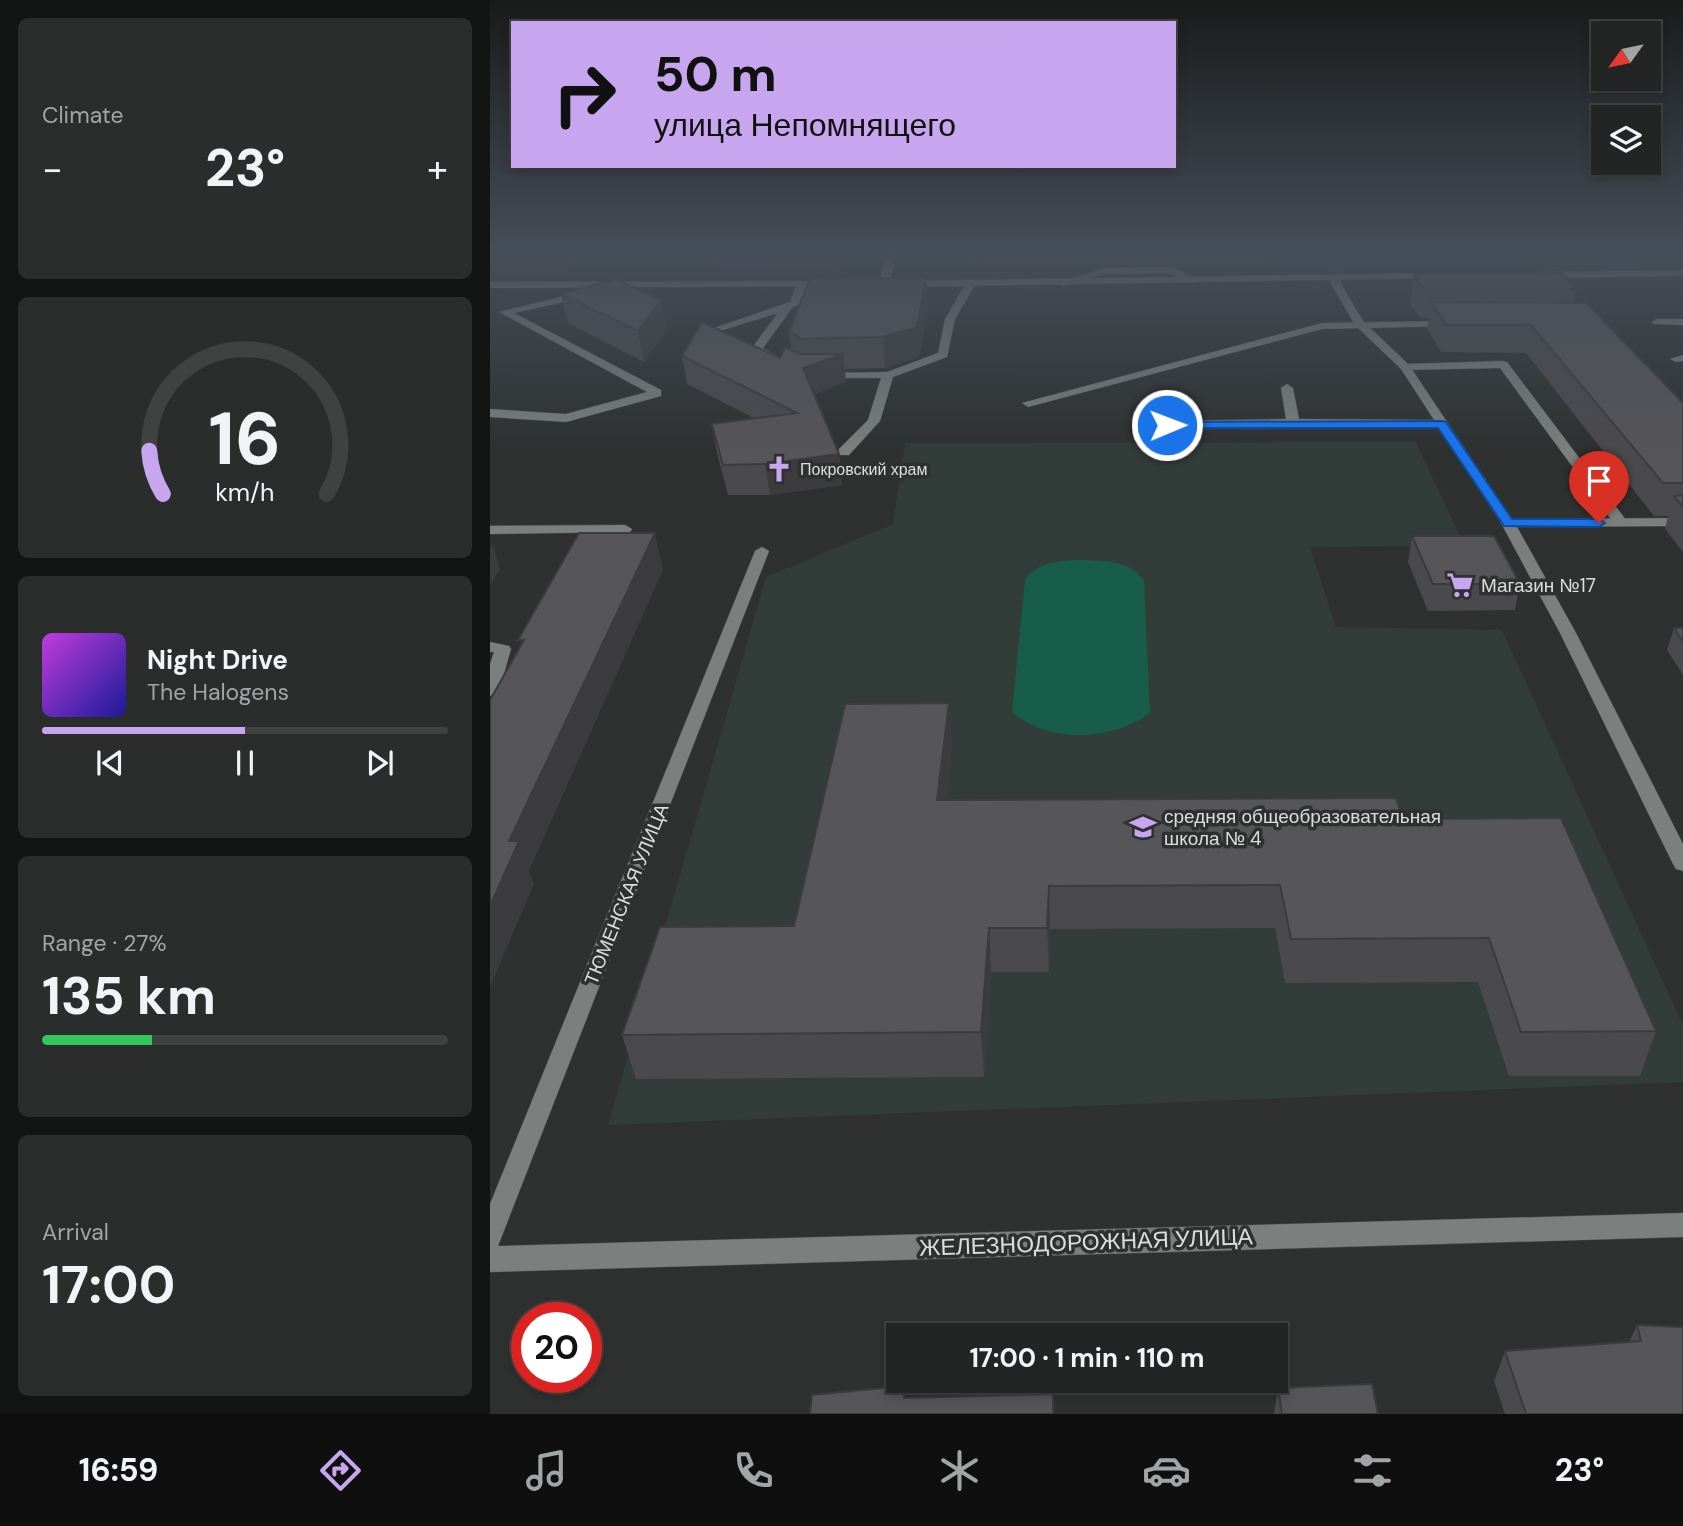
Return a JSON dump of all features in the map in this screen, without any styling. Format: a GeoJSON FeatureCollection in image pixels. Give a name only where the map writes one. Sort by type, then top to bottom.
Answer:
{"type":"FeatureCollection","features":[{"type":"Feature","properties":{"kind":"street"},"geometry":{"type":"LineString","coordinates":[[490,413],[566,418],[657,393],[515,318]]}},
{"type":"Feature","properties":{"kind":"street"},"geometry":{"type":"LineString","coordinates":[[713,330],[751,318]]}},
{"type":"Feature","properties":{"kind":"street"},"geometry":{"type":"LineString","coordinates":[[779,318],[757,349],[780,362]]}},
{"type":"Feature","properties":{"kind":"street"},"geometry":{"type":"LineString","coordinates":[[815,375],[888,375],[943,355],[951,318]]}},
{"type":"Feature","properties":{"kind":"street"},"geometry":{"type":"LineString","coordinates":[[1356,318],[1405,367],[1508,523],[1568,634],[1683,864]]}},
{"type":"Feature","properties":{"kind":"street"},"geometry":{"type":"LineString","coordinates":[[1657,322],[1683,322]]}},
{"type":"Feature","properties":{"kind":"street"},"geometry":{"type":"LineString","coordinates":[[1028,403],[1322,326],[1359,323],[1470,324]]}},
{"type":"Feature","properties":{"kind":"street"},"geometry":{"type":"LineString","coordinates":[[1405,367],[1503,364],[1621,523]]}},
{"type":"Feature","properties":{"kind":"street"},"geometry":{"type":"LineString","coordinates":[[844,452],[874,421],[888,375]]}},
{"type":"Feature","properties":{"kind":"street"},"geometry":{"type":"LineString","coordinates":[[1287,388],[1293,423]]}},
{"type":"Feature","properties":{"kind":"street"},"geometry":{"type":"LineString","coordinates":[[1167,425],[1442,424]]}},
{"type":"Feature","properties":{"kind":"street"},"geometry":{"type":"LineString","coordinates":[[1508,523],[1683,522]]}},
{"type":"Feature","properties":{"kind":"street"},"geometry":{"type":"LineString","coordinates":[[490,530],[625,529]]}},
{"type":"Feature","properties":{"kind":"street","name":"ТЮМЕНСКАЯ УЛИЦА"},"geometry":{"type":"LineString","coordinates":[[490,1237],[762,551]]}},
{"type":"Feature","properties":{"kind":"street"},"geometry":{"type":"LineString","coordinates":[[490,648],[503,649],[490,691]]}},
{"type":"Feature","properties":{"kind":"street","name":"ЖЕЛЕЗНОДОРОЖНАЯ УЛИЦА"},"geometry":{"type":"LineString","coordinates":[[490,1259],[1683,1225]]}},
{"type":"Feature","properties":{"kind":"shaded area","name":"средняя общеобразовательная школа № 4"},"geometry":{"type":"Polygon","coordinates":[[[1416,442],[1464,545],[1310,547],[1336,627],[1502,630],[1683,1025],[1683,1082],[608,1125],[766,577],[893,524],[905,443],[1416,442]]]}},
{"type":"Feature","properties":{"kind":"green space"},"geometry":{"type":"Polygon","coordinates":[[[1088,560],[1126,566],[1144,580],[1150,713],[1118,729],[1081,735],[1062,734],[1044,730],[1012,712],[1025,579],[1045,565],[1088,560]]]}},
{"type":"Feature","properties":{"kind":"building"},"geometry":{"type":"Polygon","coordinates":[[[611,318],[648,318],[638,331],[611,318]]]}},
{"type":"Feature","properties":{"kind":"building"},"geometry":{"type":"Polygon","coordinates":[[[795,318],[919,318],[917,327],[883,337],[802,339],[789,332],[795,318]]]}},
{"type":"Feature","properties":{"kind":"building"},"geometry":{"type":"Polygon","coordinates":[[[1441,318],[1601,318],[1683,403],[1683,483],[1663,483],[1531,325],[1446,325],[1441,318]]]}},
{"type":"Feature","properties":{"kind":"building"},"geometry":{"type":"Polygon","coordinates":[[[702,322],[780,358],[785,347],[799,354],[843,354],[803,368],[839,454],[765,464],[723,465],[712,424],[797,413],[682,356],[702,322]]]}},
{"type":"Feature","properties":{"kind":"building"},"geometry":{"type":"Polygon","coordinates":[[[1683,495],[1683,507],[1674,496],[1683,495]]]}},
{"type":"Feature","properties":{"kind":"building"},"geometry":{"type":"Polygon","coordinates":[[[579,533],[655,533],[509,841],[519,841],[490,906],[490,700],[524,640],[518,640],[579,533]]]}},
{"type":"Feature","properties":{"kind":"building"},"geometry":{"type":"Polygon","coordinates":[[[1412,536],[1494,536],[1520,584],[1433,584],[1412,536]]]}},
{"type":"Feature","properties":{"kind":"building"},"geometry":{"type":"Polygon","coordinates":[[[1674,628],[1683,628],[1683,642],[1674,628]]]}},
{"type":"Feature","properties":{"kind":"building"},"geometry":{"type":"Polygon","coordinates":[[[949,703],[937,800],[1396,798],[1403,819],[1561,818],[1656,1031],[1521,1032],[1489,938],[1291,939],[1280,885],[1049,886],[1047,928],[989,928],[981,1032],[622,1035],[660,927],[794,926],[845,704],[949,703]]]}},
{"type":"Feature","properties":{"kind":"building"},"geometry":{"type":"Polygon","coordinates":[[[1637,1325],[1683,1327],[1683,1414],[1526,1414],[1505,1351],[1641,1341],[1637,1325]]]}},
{"type":"Feature","properties":{"kind":"building"},"geometry":{"type":"Polygon","coordinates":[[[1372,1384],[1378,1414],[1282,1414],[1279,1393],[1288,1393],[1288,1388],[1372,1384]]]}},
{"type":"Feature","properties":{"kind":"building"},"geometry":{"type":"Polygon","coordinates":[[[886,1388],[886,1393],[904,1393],[904,1398],[1053,1394],[1053,1414],[810,1414],[812,1395],[886,1388]]]}},
{"type":"Feature","properties":{"kind":"place","name":"Покровский храм"},"geometry":{"type":"Point","coordinates":[779,469]}},
{"type":"Feature","properties":{"kind":"place","name":"Магазин №17"},"geometry":{"type":"Point","coordinates":[1460,585]}},
{"type":"Feature","properties":{"kind":"place","name":"средняя общеобразовательная школа № 4"},"geometry":{"type":"Point","coordinates":[1143,827]}},
{"type":"Feature","properties":{"kind":"route"},"geometry":{"type":"LineString","coordinates":[[1167,425],[1442,424],[1508,523],[1599,523]]}}]}
